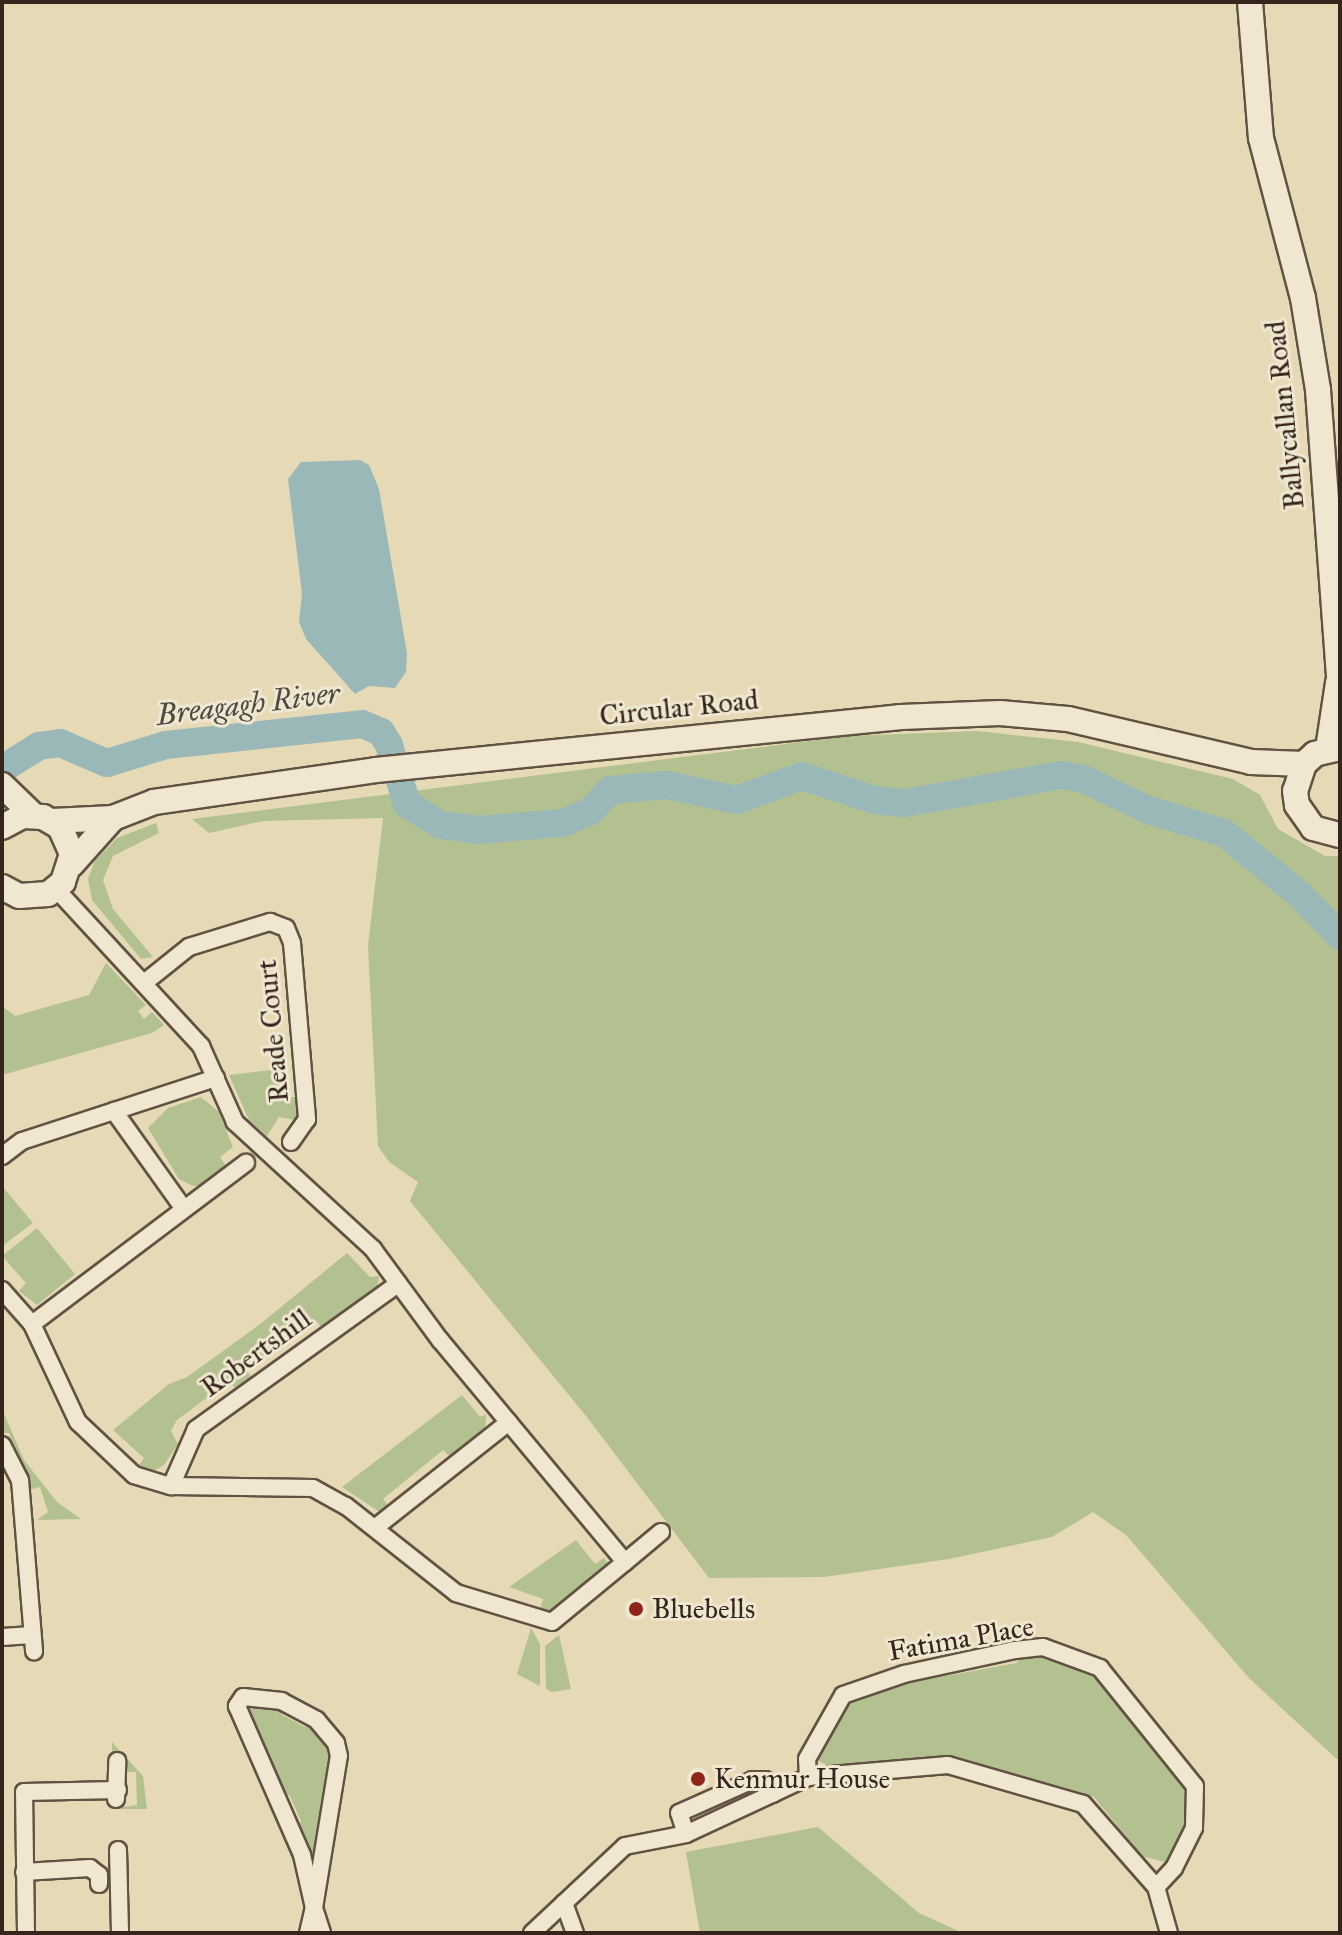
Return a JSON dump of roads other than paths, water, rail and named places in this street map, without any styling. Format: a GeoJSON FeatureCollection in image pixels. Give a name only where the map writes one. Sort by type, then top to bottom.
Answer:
{"type":"FeatureCollection","features":[{"type":"Feature","properties":{"kind":"main road","name":"Ballycallan Road"},"geometry":{"type":"LineString","coordinates":[[1250,2],[1261,138],[1303,298],[1333,509],[1339,687],[1334,749]]}},
{"type":"Feature","properties":{"kind":"main road","name":"Circular Road"},"geometry":{"type":"LineString","coordinates":[[56,889],[72,864],[113,818],[154,802],[414,765],[869,720],[1000,713],[1125,730],[1251,762],[1304,764]]}},
{"type":"Feature","properties":{"kind":"main road"},"geometry":{"type":"LineString","coordinates":[[1297,805],[1297,777],[1304,764],[1334,749]]}},
{"type":"Feature","properties":{"kind":"main road","name":"Circular Road"},"geometry":{"type":"LineString","coordinates":[[1251,762],[1297,805],[1313,828],[1340,835]]}},
{"type":"Feature","properties":{"kind":"main road"},"geometry":{"type":"LineString","coordinates":[[26,805],[66,835],[72,864]]}},
{"type":"Feature","properties":{"kind":"main road","name":"Circular Road"},"geometry":{"type":"LineString","coordinates":[[2,827],[26,805],[113,818]]}},
{"type":"Feature","properties":{"kind":"main road"},"geometry":{"type":"LineString","coordinates":[[2,887],[28,898]]}},
{"type":"Feature","properties":{"kind":"main road"},"geometry":{"type":"LineString","coordinates":[[2,911],[56,889]]}},
{"type":"Feature","properties":{"kind":"street"},"geometry":{"type":"LineString","coordinates":[[56,889],[201,1046],[235,1122],[373,1249],[509,1422],[625,1562]]}},
{"type":"Feature","properties":{"kind":"street","name":"Reade Court"},"geometry":{"type":"LineString","coordinates":[[144,983],[189,947],[270,922],[286,928],[292,943],[307,1119],[291,1142]]}},
{"type":"Feature","properties":{"kind":"street"},"geometry":{"type":"LineString","coordinates":[[2,1156],[22,1141],[216,1078]]}},
{"type":"Feature","properties":{"kind":"street"},"geometry":{"type":"LineString","coordinates":[[114,1111],[184,1209]]}},
{"type":"Feature","properties":{"kind":"street"},"geometry":{"type":"LineString","coordinates":[[32,1324],[246,1163]]}},
{"type":"Feature","properties":{"kind":"street","name":"Robertshill"},"geometry":{"type":"LineString","coordinates":[[171,1486],[196,1429],[398,1284]]}},
{"type":"Feature","properties":{"kind":"street"},"geometry":{"type":"LineString","coordinates":[[2,1290],[32,1324],[78,1422],[134,1475],[171,1486],[313,1488],[376,1527],[456,1593],[552,1622],[661,1532]]}},
{"type":"Feature","properties":{"kind":"street"},"geometry":{"type":"LineString","coordinates":[[376,1527],[509,1422]]}},
{"type":"Feature","properties":{"kind":"street"},"geometry":{"type":"LineString","coordinates":[[2,1445],[20,1480],[33,1643],[2,1637]]}},
{"type":"Feature","properties":{"kind":"street","name":"Fatima Place"},"geometry":{"type":"LineString","coordinates":[[808,1777],[807,1759],[830,1714],[843,1695],[858,1686],[1015,1650],[1043,1647],[1069,1653],[1100,1668],[1195,1786],[1194,1828],[1174,1868],[1156,1887]]}},
{"type":"Feature","properties":{"kind":"street"},"geometry":{"type":"LineString","coordinates":[[308,1933],[314,1908],[339,1756],[336,1743],[317,1720],[282,1701],[243,1697],[237,1706],[302,1855],[314,1908],[322,1933]]}},
{"type":"Feature","properties":{"kind":"street"},"geometry":{"type":"LineString","coordinates":[[26,1933],[24,1792],[117,1795],[117,1761]]}},
{"type":"Feature","properties":{"kind":"street"},"geometry":{"type":"LineString","coordinates":[[532,1933],[625,1846],[686,1834],[808,1777],[948,1765],[1083,1804],[1156,1887],[1169,1933]]}},
{"type":"Feature","properties":{"kind":"street"},"geometry":{"type":"LineString","coordinates":[[686,1834],[679,1813],[760,1779],[773,1794]]}},
{"type":"Feature","properties":{"kind":"street"},"geometry":{"type":"LineString","coordinates":[[118,1850],[120,1933]]}},
{"type":"Feature","properties":{"kind":"street"},"geometry":{"type":"LineString","coordinates":[[24,1872],[90,1868],[99,1875],[99,1884]]}},
{"type":"Feature","properties":{"kind":"street"},"geometry":{"type":"LineString","coordinates":[[564,1903],[575,1933]]}},
{"type":"Feature","properties":{"kind":"water"},"geometry":{"type":"Polygon","coordinates":[[[360,460],[369,465],[379,489],[407,653],[406,672],[395,688],[369,686],[355,694],[306,639],[299,622],[302,594],[288,479],[301,462],[360,460]]]}},
{"type":"Feature","properties":{"kind":"waterway","name":"Breagagh River"},"geometry":{"type":"LineString","coordinates":[[2,769],[39,746],[60,743],[107,763],[166,745],[362,724],[381,732],[389,745],[407,804],[440,825],[478,830],[562,823],[589,812],[610,790],[667,785],[736,800],[802,776],[874,800],[905,803],[1061,775],[1084,779],[1148,810],[1224,833],[1299,894],[1340,936]]}},
{"type":"Feature","properties":{"kind":"place","name":"Bluebells"},"geometry":{"type":"Point","coordinates":[636,1609]}},
{"type":"Feature","properties":{"kind":"place","name":"Kenmur House"},"geometry":{"type":"Point","coordinates":[698,1779]}}]}
